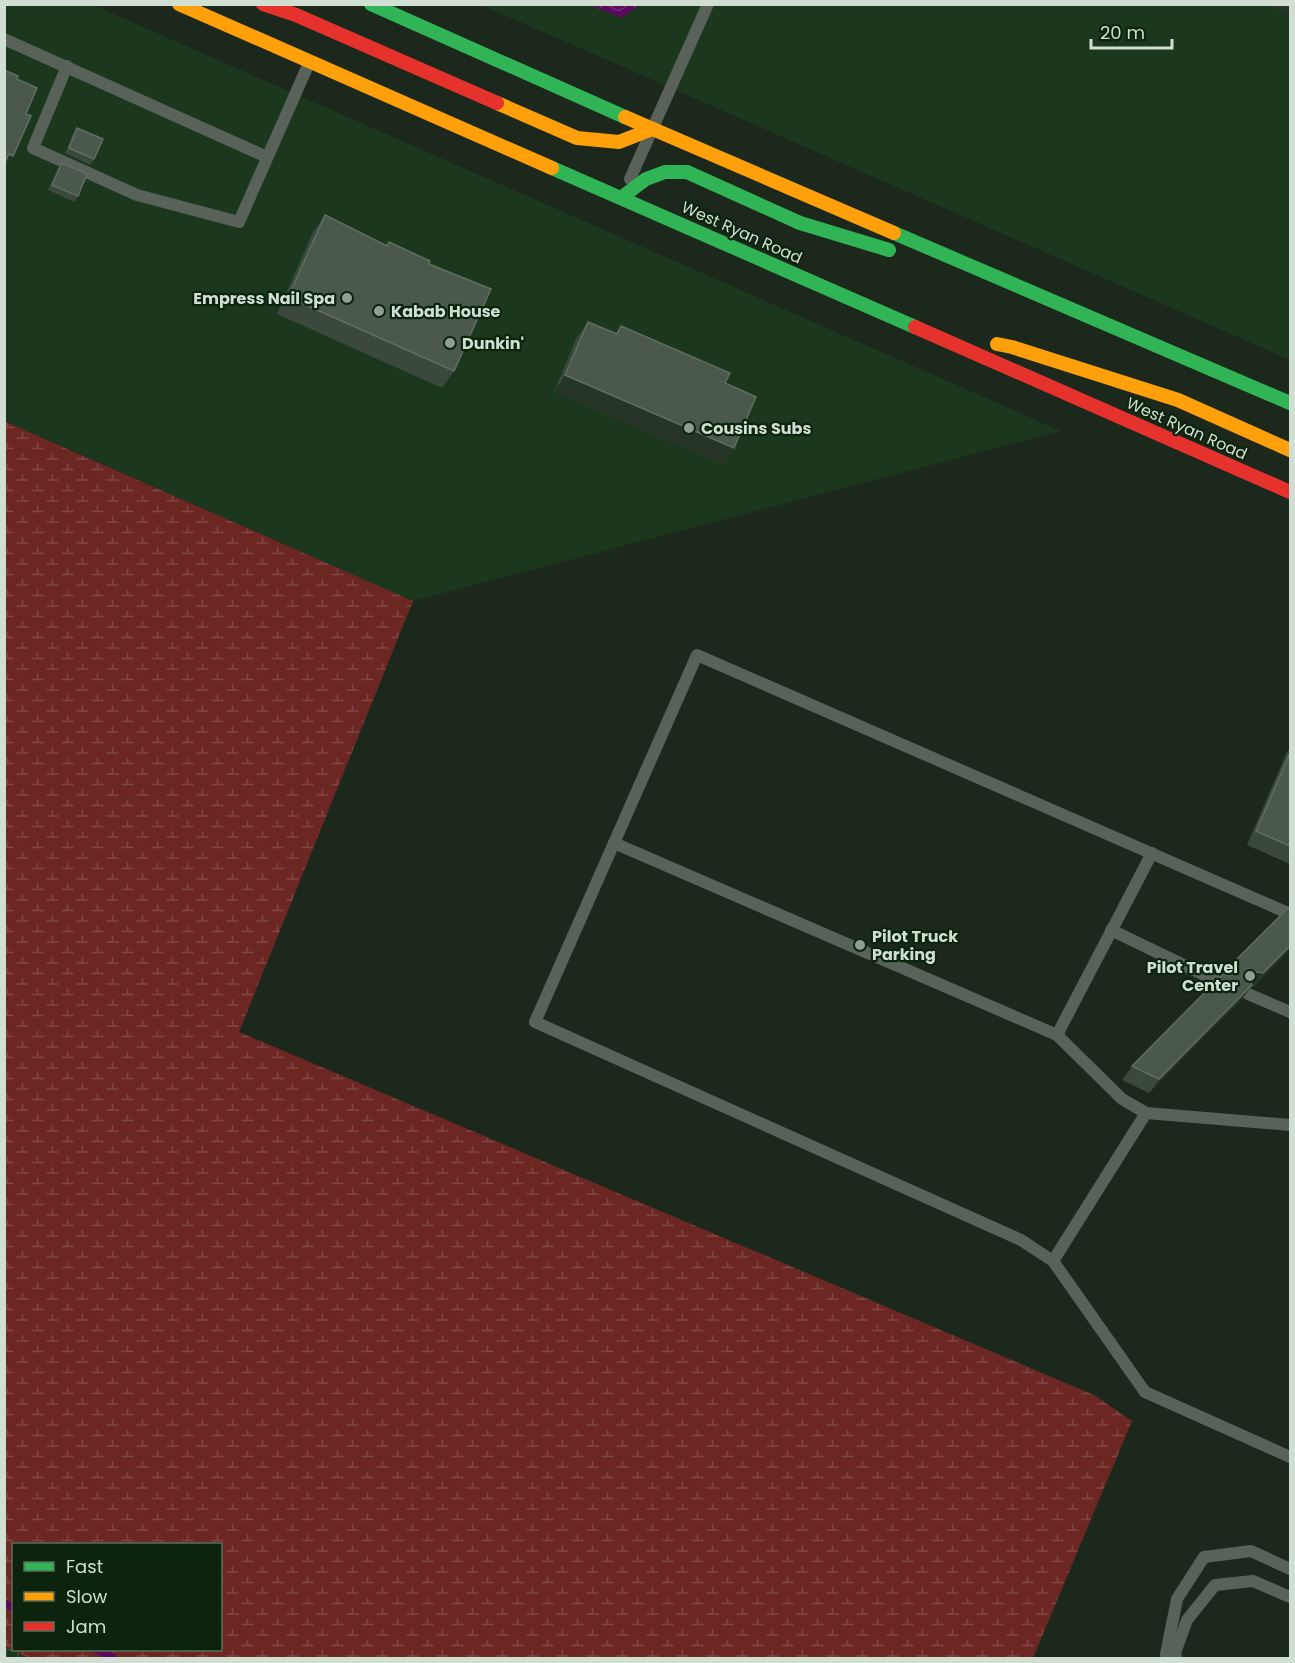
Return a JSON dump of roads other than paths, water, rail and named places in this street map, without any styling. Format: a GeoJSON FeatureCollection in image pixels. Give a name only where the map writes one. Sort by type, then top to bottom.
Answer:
{"type":"FeatureCollection","features":[{"type":"Feature","properties":{"kind":"main road","name":"West Ryan Road"},"geometry":{"type":"LineString","coordinates":[[179,4],[1290,492]]}},
{"type":"Feature","properties":{"kind":"main road"},"geometry":{"type":"LineString","coordinates":[[263,4],[296,15],[577,138],[619,142],[652,129]]}},
{"type":"Feature","properties":{"kind":"main road"},"geometry":{"type":"LineString","coordinates":[[371,4],[652,129],[1290,403]]}},
{"type":"Feature","properties":{"kind":"main road"},"geometry":{"type":"LineString","coordinates":[[622,197],[646,179],[665,172],[687,172],[800,223],[912,257],[980,269]]}},
{"type":"Feature","properties":{"kind":"main road"},"geometry":{"type":"LineString","coordinates":[[924,331],[1012,347],[1178,400],[1290,450]]}},
{"type":"Feature","properties":{"kind":"lane"},"geometry":{"type":"LineString","coordinates":[[622,197],[708,4]]}},
{"type":"Feature","properties":{"kind":"lane"},"geometry":{"type":"LineString","coordinates":[[4,39],[267,157]]}},
{"type":"Feature","properties":{"kind":"lane"},"geometry":{"type":"LineString","coordinates":[[67,66],[33,148],[138,195],[239,222],[310,62]]}},
{"type":"Feature","properties":{"kind":"lane"},"geometry":{"type":"LineString","coordinates":[[1288,913],[697,655],[535,1022],[1021,1240],[1053,1262],[1145,1392],[1290,1457]]}},
{"type":"Feature","properties":{"kind":"lane"},"geometry":{"type":"LineString","coordinates":[[614,843],[1057,1035],[1122,1099],[1146,1113],[1290,1125]]}},
{"type":"Feature","properties":{"kind":"lane"},"geometry":{"type":"LineString","coordinates":[[1057,1035],[1152,853]]}},
{"type":"Feature","properties":{"kind":"lane"},"geometry":{"type":"LineString","coordinates":[[1111,930],[1219,982]]}},
{"type":"Feature","properties":{"kind":"lane"},"geometry":{"type":"LineString","coordinates":[[1248,994],[1290,1012]]}},
{"type":"Feature","properties":{"kind":"lane"},"geometry":{"type":"LineString","coordinates":[[1053,1262],[1146,1113]]}},
{"type":"Feature","properties":{"kind":"lane"},"geometry":{"type":"LineString","coordinates":[[1167,1659],[1166,1654],[1177,1599],[1204,1557],[1251,1551],[1290,1569]]}},
{"type":"Feature","properties":{"kind":"lane"},"geometry":{"type":"LineString","coordinates":[[1176,1659],[1175,1653],[1187,1620],[1215,1585],[1253,1581],[1290,1597]]}},
{"type":"Feature","properties":{"kind":"water"},"geometry":{"type":"Polygon","coordinates":[[[590,5],[639,5],[622,18],[590,5]]]}},
{"type":"Feature","properties":{"kind":"waterway"},"geometry":{"type":"LineString","coordinates":[[4,1603],[12,1607]]}},
{"type":"Feature","properties":{"kind":"waterway"},"geometry":{"type":"LineString","coordinates":[[99,1651],[114,1658]]}},
{"type":"Feature","properties":{"kind":"place","name":"Empress Nail Spa"},"geometry":{"type":"Point","coordinates":[347,298]}},
{"type":"Feature","properties":{"kind":"place","name":"Kabab House"},"geometry":{"type":"Point","coordinates":[379,311]}},
{"type":"Feature","properties":{"kind":"place","name":"Dunkin'"},"geometry":{"type":"Point","coordinates":[450,343]}},
{"type":"Feature","properties":{"kind":"place","name":"Cousins Subs"},"geometry":{"type":"Point","coordinates":[689,428]}},
{"type":"Feature","properties":{"kind":"place","name":"Pilot Truck Parking"},"geometry":{"type":"Point","coordinates":[860,945]}},
{"type":"Feature","properties":{"kind":"place","name":"Pilot Travel Center"},"geometry":{"type":"Point","coordinates":[1250,976]}}]}
